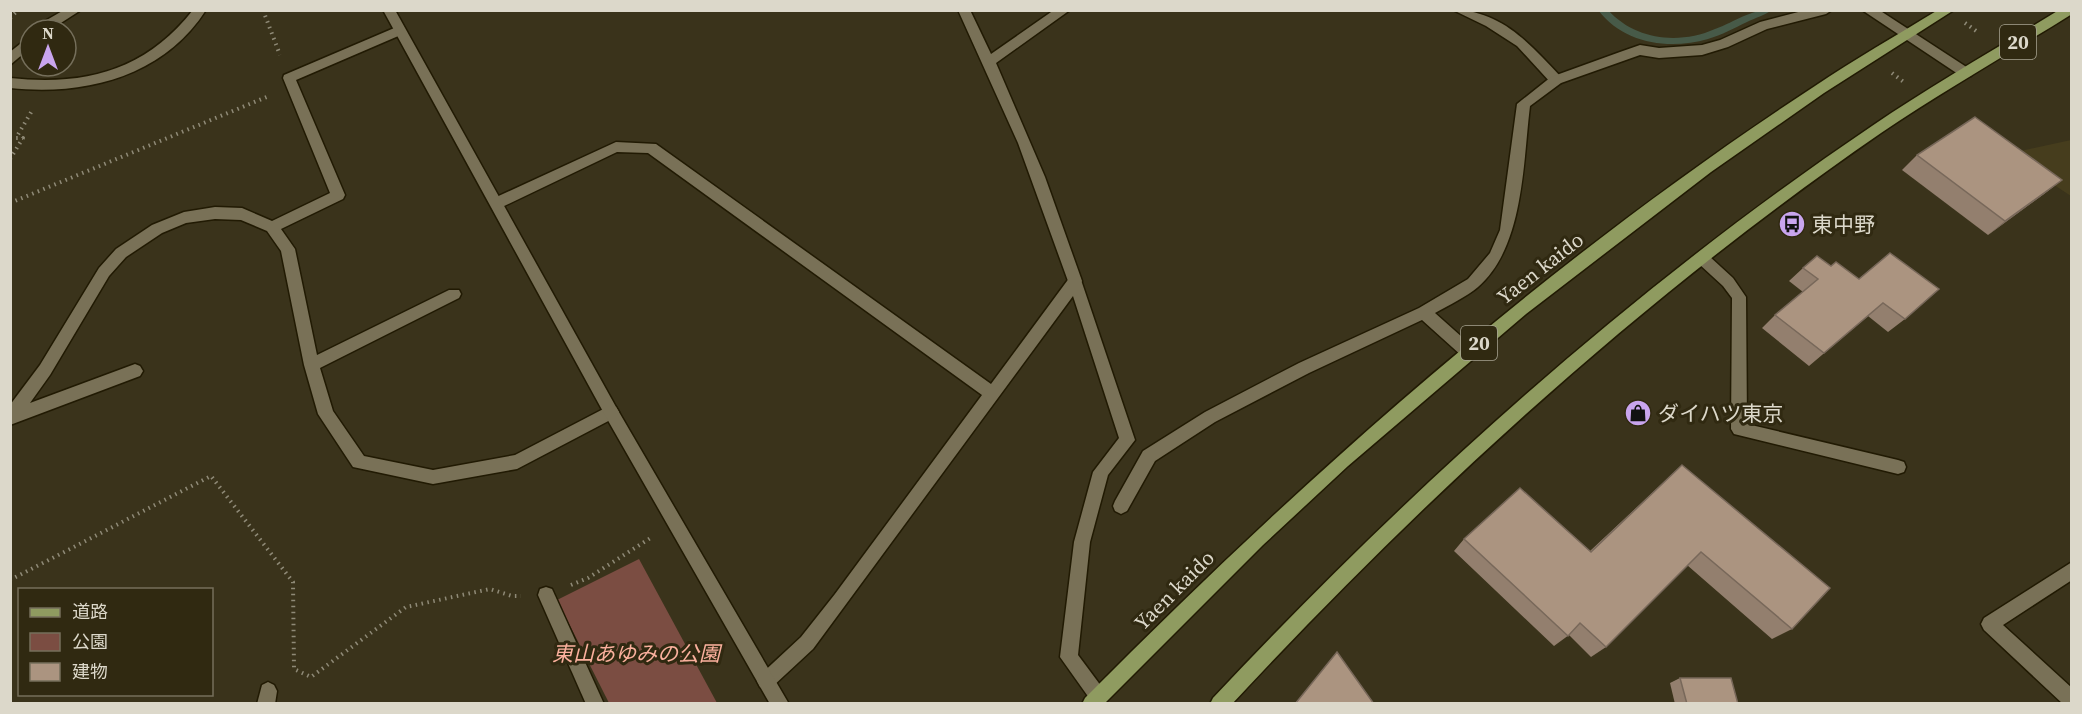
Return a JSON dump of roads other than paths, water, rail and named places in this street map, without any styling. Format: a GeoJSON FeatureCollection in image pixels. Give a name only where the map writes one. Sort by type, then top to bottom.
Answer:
{"type":"FeatureCollection","features":[{"type":"Feature","properties":{"kind":"main road","name":"Yaen kaido"},"geometry":{"type":"LineString","coordinates":[[1094,700],[1216,577],[1334,468],[1467,351],[1630,224],[1769,124],[1803,100],[1948,10]]}},
{"type":"Feature","properties":{"kind":"main road","name":"20"},"geometry":{"type":"LineString","coordinates":[[1219,704],[1272,645],[1394,524],[1516,413],[1704,260],[1850,148],[2069,10]]}},
{"type":"Feature","properties":{"kind":"street"},"geometry":{"type":"LineString","coordinates":[[60,18],[75,10]]}},
{"type":"Feature","properties":{"kind":"street"},"geometry":{"type":"LineString","coordinates":[[10,83],[45,87],[91,84],[118,75],[158,54],[189,28],[200,10]]}},
{"type":"Feature","properties":{"kind":"street"},"geometry":{"type":"LineString","coordinates":[[389,10],[612,412],[780,704]]}},
{"type":"Feature","properties":{"kind":"street"},"geometry":{"type":"LineString","coordinates":[[964,10],[990,61],[1049,204],[1127,440],[1101,472],[1082,542],[1069,657],[1094,700]]}},
{"type":"Feature","properties":{"kind":"street"},"geometry":{"type":"LineString","coordinates":[[990,61],[1064,10]]}},
{"type":"Feature","properties":{"kind":"street"},"geometry":{"type":"LineString","coordinates":[[1121,506],[1149,456],[1210,417],[1304,368],[1424,312],[1473,283],[1496,256],[1507,230],[1524,104],[1556,80],[1640,50],[1659,54],[1702,50],[1724,44],[1764,26],[1826,10]]}},
{"type":"Feature","properties":{"kind":"street"},"geometry":{"type":"LineString","coordinates":[[1868,10],[1909,34],[1966,73]]}},
{"type":"Feature","properties":{"kind":"street"},"geometry":{"type":"LineString","coordinates":[[1467,11],[1521,43],[1556,80]]}},
{"type":"Feature","properties":{"kind":"street"},"geometry":{"type":"LineString","coordinates":[[272,227],[338,195],[290,82],[399,31]]}},
{"type":"Feature","properties":{"kind":"street"},"geometry":{"type":"LineString","coordinates":[[497,203],[616,147],[651,148],[993,394]]}},
{"type":"Feature","properties":{"kind":"street"},"geometry":{"type":"LineString","coordinates":[[12,417],[45,370],[104,272],[121,253],[157,228],[194,216],[215,213],[242,214],[272,227],[288,249],[312,365],[326,414],[360,462],[433,477],[517,462],[612,412]]}},
{"type":"Feature","properties":{"kind":"street"},"geometry":{"type":"LineString","coordinates":[[1704,260],[1728,282],[1739,297],[1739,429],[1898,467]]}},
{"type":"Feature","properties":{"kind":"street"},"geometry":{"type":"LineString","coordinates":[[766,681],[807,643],[841,600],[1075,281]]}},
{"type":"Feature","properties":{"kind":"street"},"geometry":{"type":"LineString","coordinates":[[312,365],[454,294]]}},
{"type":"Feature","properties":{"kind":"street"},"geometry":{"type":"LineString","coordinates":[[1424,312],[1467,351]]}},
{"type":"Feature","properties":{"kind":"street"},"geometry":{"type":"LineString","coordinates":[[12,417],[135,371]]}},
{"type":"Feature","properties":{"kind":"street"},"geometry":{"type":"LineString","coordinates":[[2072,570],[1990,624],[2072,700]]}},
{"type":"Feature","properties":{"kind":"street"},"geometry":{"type":"LineString","coordinates":[[546,595],[595,704]]}},
{"type":"Feature","properties":{"kind":"waterway"},"geometry":{"type":"LineString","coordinates":[[1602,10],[1622,28],[1659,41],[1708,36],[1768,10]]}},
{"type":"Feature","properties":{"kind":"place","name":"東中野"},"geometry":{"type":"Point","coordinates":[1792,224]}},
{"type":"Feature","properties":{"kind":"place","name":"ダイハツ東京"},"geometry":{"type":"Point","coordinates":[1638,413]}},
{"type":"Feature","properties":{"kind":"park label","name":"東山あゆみの公園"},"geometry":{"type":"Point","coordinates":[636,653]}}]}
